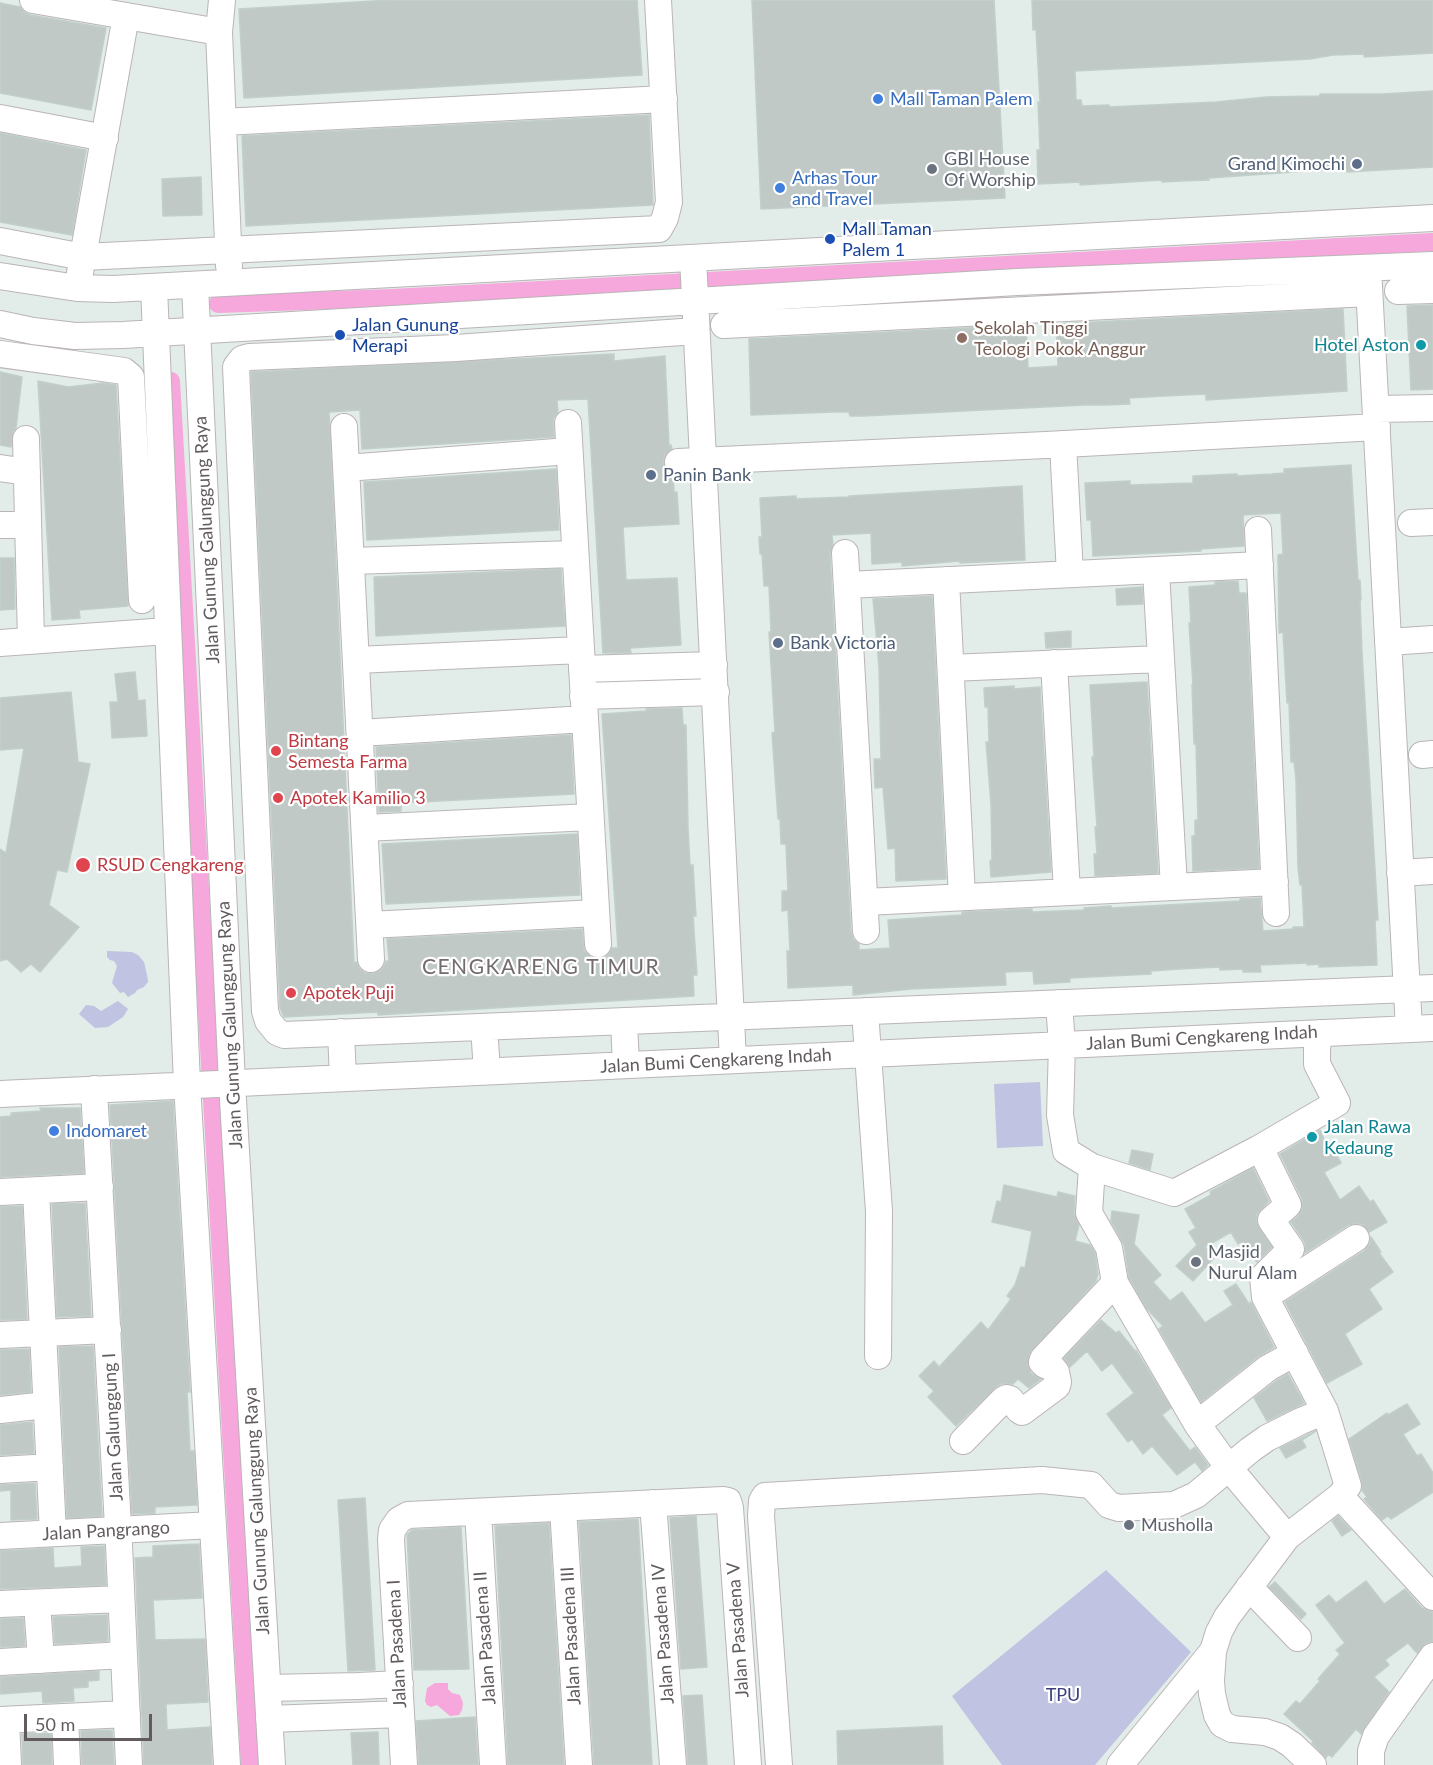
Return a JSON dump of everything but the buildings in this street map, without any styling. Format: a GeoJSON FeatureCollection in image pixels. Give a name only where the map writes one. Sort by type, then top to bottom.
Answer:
{"type":"FeatureCollection","features":[{"type":"Feature","properties":{"kind":"street"},"geometry":{"type":"LineString","coordinates":[[33,0],[219,32]]}},
{"type":"Feature","properties":{"kind":"street"},"geometry":{"type":"LineString","coordinates":[[229,0],[219,32],[230,283]]}},
{"type":"Feature","properties":{"kind":"street"},"geometry":{"type":"LineString","coordinates":[[0,241],[83,257],[659,229],[665,218],[669,202],[658,0]]}},
{"type":"Feature","properties":{"kind":"street"},"geometry":{"type":"LineString","coordinates":[[77,288],[126,16]]}},
{"type":"Feature","properties":{"kind":"street"},"geometry":{"type":"LineString","coordinates":[[223,122],[664,99]]}},
{"type":"Feature","properties":{"kind":"street"},"geometry":{"type":"LineString","coordinates":[[0,118],[105,138]]}},
{"type":"Feature","properties":{"kind":"street"},"geometry":{"type":"LineString","coordinates":[[0,276],[77,288],[113,289],[230,283],[694,280],[1016,263],[1433,218]]}},
{"type":"Feature","properties":{"kind":"street"},"geometry":{"type":"LineString","coordinates":[[1016,263],[1019,310]]}},
{"type":"Feature","properties":{"kind":"street"},"geometry":{"type":"LineString","coordinates":[[0,324],[75,336],[590,307],[694,280],[1016,263],[1206,274],[1369,280]]}},
{"type":"Feature","properties":{"kind":"street"},"geometry":{"type":"LineString","coordinates":[[724,325],[1209,301],[1369,280],[1433,265]]}},
{"type":"Feature","properties":{"kind":"street"},"geometry":{"type":"LineString","coordinates":[[1206,274],[1209,301]]}},
{"type":"Feature","properties":{"kind":"street"},"geometry":{"type":"LineString","coordinates":[[694,280],[696,331],[690,462],[714,664],[733,1060]]}},
{"type":"Feature","properties":{"kind":"street"},"geometry":{"type":"LineString","coordinates":[[1369,280],[1406,989],[1421,1028]]}},
{"type":"Feature","properties":{"kind":"street","name":"Jalan Gunung Galunggung Raya"},"geometry":{"type":"LineString","coordinates":[[195,285],[227,954],[228,1083],[272,1765]]}},
{"type":"Feature","properties":{"kind":"street"},"geometry":{"type":"LineString","coordinates":[[154,287],[167,631],[227,1765]]}},
{"type":"Feature","properties":{"kind":"street"},"geometry":{"type":"LineString","coordinates":[[1398,291],[1433,290]]}},
{"type":"Feature","properties":{"kind":"street"},"geometry":{"type":"LineString","coordinates":[[590,307],[592,338]]}},
{"type":"Feature","properties":{"kind":"street"},"geometry":{"type":"LineString","coordinates":[[454,315],[456,348]]}},
{"type":"Feature","properties":{"kind":"street"},"geometry":{"type":"LineString","coordinates":[[306,324],[307,355]]}},
{"type":"Feature","properties":{"kind":"street"},"geometry":{"type":"LineString","coordinates":[[696,331],[456,348],[249,357],[242,359],[236,367],[265,1011],[271,1027],[284,1035],[1433,988]]}},
{"type":"Feature","properties":{"kind":"street"},"geometry":{"type":"LineString","coordinates":[[0,354],[124,371],[131,377],[142,600]]}},
{"type":"Feature","properties":{"kind":"street"},"geometry":{"type":"LineString","coordinates":[[690,462],[1055,444],[1377,418],[1433,408]]}},
{"type":"Feature","properties":{"kind":"street"},"geometry":{"type":"LineString","coordinates":[[567,423],[598,944]]}},
{"type":"Feature","properties":{"kind":"street"},"geometry":{"type":"LineString","coordinates":[[344,427],[371,959]]}},
{"type":"Feature","properties":{"kind":"street"},"geometry":{"type":"LineString","coordinates":[[202,430],[238,428]]}},
{"type":"Feature","properties":{"kind":"street"},"geometry":{"type":"LineString","coordinates":[[134,441],[160,438]]}},
{"type":"Feature","properties":{"kind":"street"},"geometry":{"type":"LineString","coordinates":[[26,439],[31,641]]}},
{"type":"Feature","properties":{"kind":"street"},"geometry":{"type":"LineString","coordinates":[[1055,444],[1061,574]]}},
{"type":"Feature","properties":{"kind":"street"},"geometry":{"type":"LineString","coordinates":[[346,468],[569,452]]}},
{"type":"Feature","properties":{"kind":"street"},"geometry":{"type":"LineString","coordinates":[[0,468],[27,472]]}},
{"type":"Feature","properties":{"kind":"street"},"geometry":{"type":"LineString","coordinates":[[0,525],[28,525]]}},
{"type":"Feature","properties":{"kind":"street"},"geometry":{"type":"LineString","coordinates":[[1258,530],[1276,913]]}},
{"type":"Feature","properties":{"kind":"street"},"geometry":{"type":"LineString","coordinates":[[845,553],[866,931]]}},
{"type":"Feature","properties":{"kind":"street"},"geometry":{"type":"LineString","coordinates":[[351,561],[575,554]]}},
{"type":"Feature","properties":{"kind":"street"},"geometry":{"type":"LineString","coordinates":[[847,585],[1260,565]]}},
{"type":"Feature","properties":{"kind":"street"},"geometry":{"type":"LineString","coordinates":[[1156,571],[1174,887]]}},
{"type":"Feature","properties":{"kind":"street"},"geometry":{"type":"LineString","coordinates":[[946,580],[962,897]]}},
{"type":"Feature","properties":{"kind":"street"},"geometry":{"type":"LineString","coordinates":[[0,643],[167,631]]}},
{"type":"Feature","properties":{"kind":"street"},"geometry":{"type":"LineString","coordinates":[[1388,642],[1433,639]]}},
{"type":"Feature","properties":{"kind":"street"},"geometry":{"type":"LineString","coordinates":[[951,668],[1160,659]]}},
{"type":"Feature","properties":{"kind":"street"},"geometry":{"type":"LineString","coordinates":[[356,660],[581,660],[714,664]]}},
{"type":"Feature","properties":{"kind":"street"},"geometry":{"type":"LineString","coordinates":[[1054,663],[1067,892]]}},
{"type":"Feature","properties":{"kind":"street"},"geometry":{"type":"LineString","coordinates":[[360,733],[716,692]]}},
{"type":"Feature","properties":{"kind":"street"},"geometry":{"type":"LineString","coordinates":[[364,828],[590,817]]}},
{"type":"Feature","properties":{"kind":"street"},"geometry":{"type":"LineString","coordinates":[[1400,873],[1433,871]]}},
{"type":"Feature","properties":{"kind":"street"},"geometry":{"type":"LineString","coordinates":[[865,902],[1275,882]]}},
{"type":"Feature","properties":{"kind":"street"},"geometry":{"type":"LineString","coordinates":[[370,925],[596,913]]}},
{"type":"Feature","properties":{"kind":"street"},"geometry":{"type":"LineString","coordinates":[[227,954],[262,952]]}},
{"type":"Feature","properties":{"kind":"street"},"geometry":{"type":"LineString","coordinates":[[1059,1003],[1062,1045],[1060,1115],[1066,1151],[1092,1167],[1174,1193],[1258,1149],[1337,1103],[1317,1064],[1319,1033]]}},
{"type":"Feature","properties":{"kind":"street"},"geometry":{"type":"LineString","coordinates":[[865,1011],[879,1211],[878,1356]]}},
{"type":"Feature","properties":{"kind":"street"},"geometry":{"type":"LineString","coordinates":[[624,1021],[626,1065]]}},
{"type":"Feature","properties":{"kind":"street"},"geometry":{"type":"LineString","coordinates":[[484,1027],[487,1071]]}},
{"type":"Feature","properties":{"kind":"street","name":"Jalan Bumi Cengkareng Indah"},"geometry":{"type":"LineString","coordinates":[[0,1094],[1421,1028]]}},
{"type":"Feature","properties":{"kind":"street"},"geometry":{"type":"LineString","coordinates":[[341,1032],[343,1078]]}},
{"type":"Feature","properties":{"kind":"street","name":"Jalan Galunggung I"},"geometry":{"type":"LineString","coordinates":[[94,1089],[129,1765]]}},
{"type":"Feature","properties":{"kind":"street"},"geometry":{"type":"LineString","coordinates":[[1258,1149],[1264,1156],[1288,1205],[1271,1220],[1291,1249],[1263,1277],[1265,1297],[1325,1411],[1348,1486],[1340,1496],[1287,1537],[1227,1617],[1213,1651],[1212,1694],[1217,1716],[1222,1724],[1232,1729],[1266,1732],[1280,1737],[1313,1765]]}},
{"type":"Feature","properties":{"kind":"street"},"geometry":{"type":"LineString","coordinates":[[1092,1167],[1089,1213],[1109,1248],[1115,1283],[1197,1424],[1229,1468],[1287,1537]]}},
{"type":"Feature","properties":{"kind":"street"},"geometry":{"type":"LineString","coordinates":[[0,1192],[100,1187]]}},
{"type":"Feature","properties":{"kind":"street"},"geometry":{"type":"LineString","coordinates":[[36,1191],[53,1533]]}},
{"type":"Feature","properties":{"kind":"street"},"geometry":{"type":"LineString","coordinates":[[1265,1297],[1356,1238]]}},
{"type":"Feature","properties":{"kind":"street"},"geometry":{"type":"LineString","coordinates":[[963,1441],[1003,1400],[1010,1399],[1022,1412],[1057,1386],[1056,1372],[1042,1362],[1043,1359],[1115,1283]]}},
{"type":"Feature","properties":{"kind":"street"},"geometry":{"type":"LineString","coordinates":[[0,1335],[108,1330]]}},
{"type":"Feature","properties":{"kind":"street"},"geometry":{"type":"LineString","coordinates":[[1197,1424],[1268,1368],[1295,1353]]}},
{"type":"Feature","properties":{"kind":"street"},"geometry":{"type":"LineString","coordinates":[[0,1410],[46,1405]]}},
{"type":"Feature","properties":{"kind":"street"},"geometry":{"type":"LineString","coordinates":[[778,1765],[761,1516],[762,1501],[765,1496],[1042,1480],[1091,1485],[1109,1505],[1119,1508],[1174,1504],[1196,1495],[1267,1438],[1325,1411]]}},
{"type":"Feature","properties":{"kind":"street"},"geometry":{"type":"LineString","coordinates":[[0,1470],[50,1467]]}},
{"type":"Feature","properties":{"kind":"street"},"geometry":{"type":"LineString","coordinates":[[1340,1496],[1433,1597]]}},
{"type":"Feature","properties":{"kind":"street","name":"Jalan Pasadena V"},"geometry":{"type":"LineString","coordinates":[[654,1503],[723,1500],[728,1502],[748,1765]]}},
{"type":"Feature","properties":{"kind":"street"},"geometry":{"type":"LineString","coordinates":[[478,1512],[654,1503]]}},
{"type":"Feature","properties":{"kind":"street","name":"Jalan Pasadena IV"},"geometry":{"type":"LineString","coordinates":[[654,1503],[673,1765]]}},
{"type":"Feature","properties":{"kind":"street","name":"Jalan Pasadena III"},"geometry":{"type":"LineString","coordinates":[[563,1508],[579,1765]]}},
{"type":"Feature","properties":{"kind":"street","name":"Jalan Pasadena I"},"geometry":{"type":"LineString","coordinates":[[404,1765],[392,1530],[396,1523],[408,1515],[478,1512]]}},
{"type":"Feature","properties":{"kind":"street","name":"Jalan Pasadena II"},"geometry":{"type":"LineString","coordinates":[[478,1512],[493,1765]]}},
{"type":"Feature","properties":{"kind":"street","name":"Jalan Pangrango"},"geometry":{"type":"LineString","coordinates":[[0,1536],[213,1525]]}},
{"type":"Feature","properties":{"kind":"street"},"geometry":{"type":"LineString","coordinates":[[1249,1587],[1298,1638]]}},
{"type":"Feature","properties":{"kind":"street"},"geometry":{"type":"LineString","coordinates":[[0,1604],[121,1599]]}},
{"type":"Feature","properties":{"kind":"street"},"geometry":{"type":"LineString","coordinates":[[37,1603],[41,1660]]}},
{"type":"Feature","properties":{"kind":"street"},"geometry":{"type":"LineString","coordinates":[[1120,1765],[1213,1651]]}},
{"type":"Feature","properties":{"kind":"street"},"geometry":{"type":"LineString","coordinates":[[0,1662],[124,1655]]}},
{"type":"Feature","properties":{"kind":"street"},"geometry":{"type":"LineString","coordinates":[[1371,1765],[1371,1751],[1376,1736],[1433,1656]]}},
{"type":"Feature","properties":{"kind":"street"},"geometry":{"type":"LineString","coordinates":[[268,1688],[400,1684]]}},
{"type":"Feature","properties":{"kind":"street"},"geometry":{"type":"LineString","coordinates":[[340,1687],[341,1717]]}},
{"type":"Feature","properties":{"kind":"street"},"geometry":{"type":"LineString","coordinates":[[8,1765],[3,1720],[127,1714]]}},
{"type":"Feature","properties":{"kind":"street"},"geometry":{"type":"LineString","coordinates":[[269,1719],[401,1714]]}},
{"type":"Feature","properties":{"kind":"street"},"geometry":{"type":"LineString","coordinates":[[65,1717],[67,1765]]}},
{"type":"Feature","properties":{"kind":"green space"},"geometry":{"type":"Polygon","coordinates":[[[107,951],[132,952],[138,955],[144,962],[147,975],[148,982],[144,987],[128,997],[124,992],[120,993],[112,983],[117,966],[107,957],[107,951]]]}},
{"type":"Feature","properties":{"kind":"green space"},"geometry":{"type":"Polygon","coordinates":[[[118,1001],[128,1009],[123,1017],[108,1027],[95,1028],[79,1014],[86,1005],[94,1006],[101,1011],[118,1001]]]}},
{"type":"Feature","properties":{"kind":"green space"},"geometry":{"type":"Polygon","coordinates":[[[1040,1082],[1043,1146],[997,1148],[994,1084],[1040,1082]]]}},
{"type":"Feature","properties":{"kind":"green space","name":"TPU"},"geometry":{"type":"Polygon","coordinates":[[[1106,1570],[1191,1652],[1095,1765],[1002,1765],[952,1696],[1106,1570]]]}},
{"type":"Feature","properties":{"kind":"shaded area"},"geometry":{"type":"Polygon","coordinates":[[[435,1683],[448,1683],[448,1689],[452,1693],[460,1695],[463,1703],[459,1715],[450,1716],[437,1705],[431,1707],[427,1705],[425,1701],[427,1688],[435,1683]]]}},
{"type":"Feature","properties":{"kind":"waterway"},"geometry":{"type":"LineString","coordinates":[[218,304],[392,298],[1433,242]]}},
{"type":"Feature","properties":{"kind":"waterway"},"geometry":{"type":"LineString","coordinates":[[171,381],[250,1765]]}},
{"type":"Feature","properties":{"kind":"place","name":"Mall Taman Palem"},"geometry":{"type":"Point","coordinates":[878,99]}},
{"type":"Feature","properties":{"kind":"place","name":"Grand Kimochi"},"geometry":{"type":"Point","coordinates":[1357,164]}},
{"type":"Feature","properties":{"kind":"place","name":"GBI House Of Worship"},"geometry":{"type":"Point","coordinates":[932,169]}},
{"type":"Feature","properties":{"kind":"place","name":"Arhas Tour and Travel"},"geometry":{"type":"Point","coordinates":[780,188]}},
{"type":"Feature","properties":{"kind":"place","name":"Mall Taman Palem 1"},"geometry":{"type":"Point","coordinates":[830,239]}},
{"type":"Feature","properties":{"kind":"place","name":"Jalan Gunung Merapi"},"geometry":{"type":"Point","coordinates":[340,335]}},
{"type":"Feature","properties":{"kind":"place","name":"Sekolah Tinggi Teologi Pokok Anggur"},"geometry":{"type":"Point","coordinates":[962,338]}},
{"type":"Feature","properties":{"kind":"place","name":"Hotel Aston"},"geometry":{"type":"Point","coordinates":[1421,345]}},
{"type":"Feature","properties":{"kind":"place","name":"Panin Bank"},"geometry":{"type":"Point","coordinates":[651,475]}},
{"type":"Feature","properties":{"kind":"place","name":"Bank Victoria"},"geometry":{"type":"Point","coordinates":[778,643]}},
{"type":"Feature","properties":{"kind":"place","name":"Bintang Semesta Farma"},"geometry":{"type":"Point","coordinates":[276,751]}},
{"type":"Feature","properties":{"kind":"place","name":"Apotek Kamilio 3"},"geometry":{"type":"Point","coordinates":[278,798]}},
{"type":"Feature","properties":{"kind":"place","name":"RSUD Cengkareng"},"geometry":{"type":"Point","coordinates":[83,865]}},
{"type":"Feature","properties":{"kind":"place","name":"Apotek Puji"},"geometry":{"type":"Point","coordinates":[291,993]}},
{"type":"Feature","properties":{"kind":"place","name":"Indomaret"},"geometry":{"type":"Point","coordinates":[54,1131]}},
{"type":"Feature","properties":{"kind":"place","name":"Jalan Rawa Kedaung"},"geometry":{"type":"Point","coordinates":[1312,1137]}},
{"type":"Feature","properties":{"kind":"place","name":"Masjid Nurul Alam"},"geometry":{"type":"Point","coordinates":[1196,1262]}},
{"type":"Feature","properties":{"kind":"place","name":"Musholla"},"geometry":{"type":"Point","coordinates":[1129,1525]}},
{"type":"Feature","properties":{"kind":"district","name":"CENGKARENG TIMUR"},"geometry":{"type":"Point","coordinates":[541,967]}}]}
